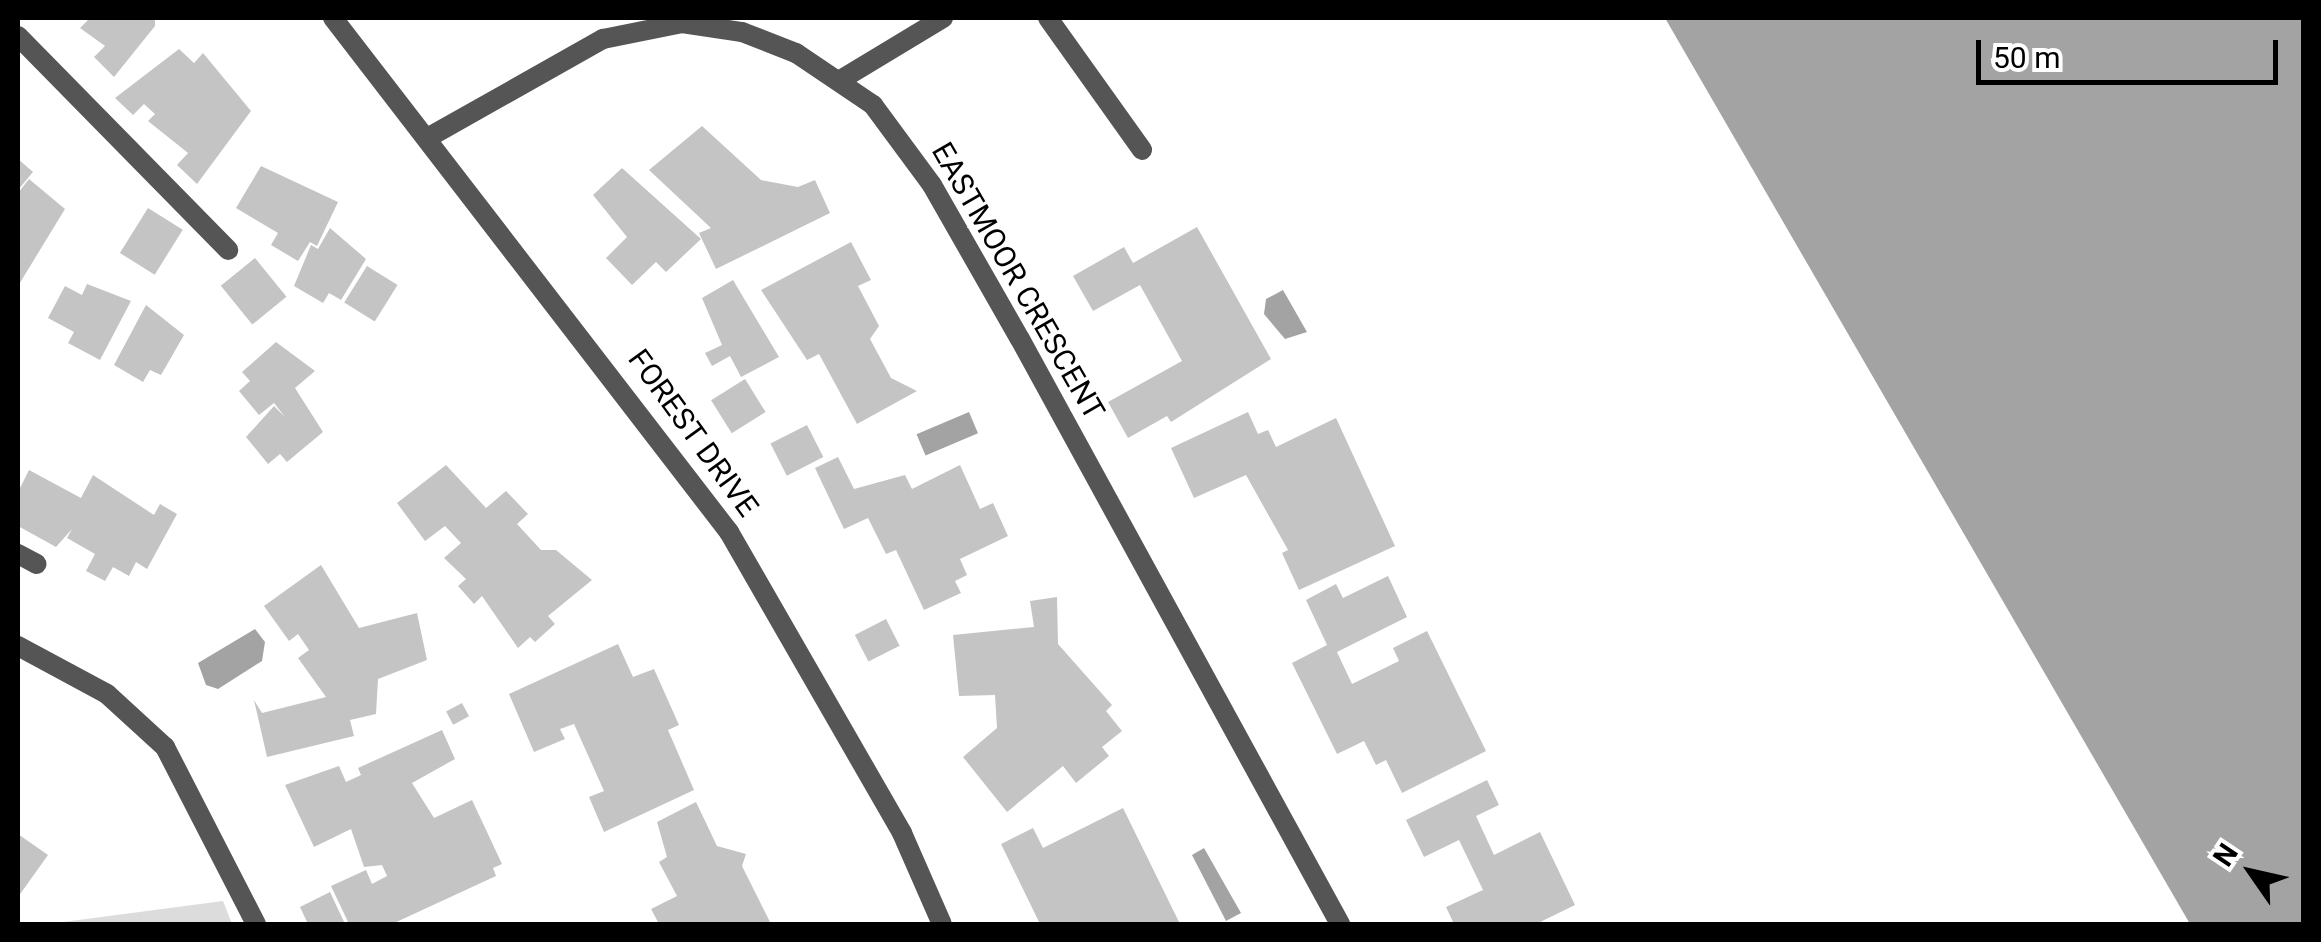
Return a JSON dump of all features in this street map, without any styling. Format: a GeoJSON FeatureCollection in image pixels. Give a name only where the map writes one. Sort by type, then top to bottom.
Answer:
{"type":"FeatureCollection","features":[{"type":"Feature","properties":{"kind":"street","name":"FOREST DRIVE"},"geometry":{"type":"LineString","coordinates":[[333,18],[429,137],[729,532],[902,833],[942,924]]}},
{"type":"Feature","properties":{"kind":"street"},"geometry":{"type":"LineString","coordinates":[[842,80],[944,18]]}},
{"type":"Feature","properties":{"kind":"street"},"geometry":{"type":"LineString","coordinates":[[1048,18],[1142,150]]}},
{"type":"Feature","properties":{"kind":"street","name":"EASTMOOR CRESCENT"},"geometry":{"type":"LineString","coordinates":[[429,137],[603,39],[682,23],[743,25],[842,80],[901,138],[932,185],[1340,924]]}},
{"type":"Feature","properties":{"kind":"street"},"geometry":{"type":"LineString","coordinates":[[18,36],[228,250]]}},
{"type":"Feature","properties":{"kind":"street"},"geometry":{"type":"LineString","coordinates":[[18,554],[37,564]]}},
{"type":"Feature","properties":{"kind":"street"},"geometry":{"type":"LineString","coordinates":[[18,646],[107,694],[166,746],[256,924]]}},
{"type":"Feature","properties":{"kind":"shaded area"},"geometry":{"type":"Polygon","coordinates":[[[1665,18],[2303,18],[2303,924],[2190,924],[1665,18]]]}},
{"type":"Feature","properties":{"kind":"shaded area"},"geometry":{"type":"Polygon","coordinates":[[[1283,290],[1307,332],[1285,339],[1264,314],[1266,299],[1283,290]]]}},
{"type":"Feature","properties":{"kind":"shaded area"},"geometry":{"type":"Polygon","coordinates":[[[969,412],[978,433],[926,455],[917,434],[969,412]]]}},
{"type":"Feature","properties":{"kind":"shaded area"},"geometry":{"type":"Polygon","coordinates":[[[255,629],[265,642],[262,661],[218,689],[206,685],[198,663],[255,629]]]}},
{"type":"Feature","properties":{"kind":"shaded area"},"geometry":{"type":"Polygon","coordinates":[[[1204,848],[1241,913],[1226,921],[1192,855],[1204,848]]]}},
{"type":"Feature","properties":{"kind":"shaded area"},"geometry":{"type":"Polygon","coordinates":[[[223,901],[232,924],[48,924],[223,901]]]}},
{"type":"Feature","properties":{"kind":"building"},"geometry":{"type":"Polygon","coordinates":[[[90,18],[155,18],[155,26],[114,77],[94,57],[105,46],[80,28],[90,18]]]}},
{"type":"Feature","properties":{"kind":"building"},"geometry":{"type":"Polygon","coordinates":[[[179,49],[194,63],[203,53],[251,111],[197,184],[177,165],[188,153],[148,121],[155,114],[144,104],[133,115],[115,98],[179,49]]]}},
{"type":"Feature","properties":{"kind":"building"},"geometry":{"type":"Polygon","coordinates":[[[702,126],[761,180],[798,187],[815,180],[830,213],[716,269],[699,233],[711,228],[649,170],[702,126]]]}},
{"type":"Feature","properties":{"kind":"building"},"geometry":{"type":"Polygon","coordinates":[[[18,159],[33,172],[18,190],[18,159]]]}},
{"type":"Feature","properties":{"kind":"building"},"geometry":{"type":"Polygon","coordinates":[[[261,166],[338,202],[317,246],[310,242],[298,261],[271,245],[278,233],[236,208],[261,166]]]}},
{"type":"Feature","properties":{"kind":"building"},"geometry":{"type":"Polygon","coordinates":[[[622,168],[701,239],[666,272],[656,262],[632,285],[606,258],[627,237],[593,195],[622,168]]]}},
{"type":"Feature","properties":{"kind":"building"},"geometry":{"type":"Polygon","coordinates":[[[29,179],[65,209],[18,286],[18,193],[29,179]]]}},
{"type":"Feature","properties":{"kind":"building"},"geometry":{"type":"Polygon","coordinates":[[[148,208],[183,230],[155,275],[120,253],[148,208]]]}},
{"type":"Feature","properties":{"kind":"building"},"geometry":{"type":"Polygon","coordinates":[[[1197,227],[1271,359],[1171,422],[1167,416],[1128,438],[1108,402],[1182,361],[1140,285],[1093,311],[1073,276],[1124,247],[1133,263],[1197,227]]]}},
{"type":"Feature","properties":{"kind":"building"},"geometry":{"type":"Polygon","coordinates":[[[330,228],[366,259],[341,300],[329,293],[323,303],[294,286],[311,245],[318,249],[330,228]]]}},
{"type":"Feature","properties":{"kind":"building"},"geometry":{"type":"Polygon","coordinates":[[[851,242],[871,280],[858,286],[879,326],[870,339],[891,378],[917,391],[857,424],[819,354],[807,360],[761,290],[851,242]]]}},
{"type":"Feature","properties":{"kind":"building"},"geometry":{"type":"Polygon","coordinates":[[[255,258],[286,297],[252,325],[221,286],[255,258]]]}},
{"type":"Feature","properties":{"kind":"building"},"geometry":{"type":"Polygon","coordinates":[[[367,266],[398,285],[375,322],[344,302],[367,266]]]}},
{"type":"Feature","properties":{"kind":"building"},"geometry":{"type":"Polygon","coordinates":[[[733,280],[779,357],[741,377],[730,356],[712,366],[705,353],[722,345],[702,298],[733,280]]]}},
{"type":"Feature","properties":{"kind":"building"},"geometry":{"type":"Polygon","coordinates":[[[87,284],[131,301],[100,360],[68,343],[74,332],[48,318],[65,286],[82,295],[87,284]]]}},
{"type":"Feature","properties":{"kind":"building"},"geometry":{"type":"Polygon","coordinates":[[[146,305],[184,335],[161,375],[150,370],[143,382],[114,365],[146,305]]]}},
{"type":"Feature","properties":{"kind":"building"},"geometry":{"type":"Polygon","coordinates":[[[276,342],[315,371],[295,388],[323,432],[287,462],[280,454],[268,464],[246,437],[274,406],[285,417],[274,403],[259,415],[239,391],[250,381],[242,372],[276,342]]]}},
{"type":"Feature","properties":{"kind":"building"},"geometry":{"type":"Polygon","coordinates":[[[745,379],[766,412],[732,433],[711,400],[745,379]]]}},
{"type":"Feature","properties":{"kind":"building"},"geometry":{"type":"Polygon","coordinates":[[[1248,412],[1258,434],[1268,430],[1276,447],[1336,418],[1395,546],[1299,590],[1282,553],[1288,550],[1246,475],[1194,498],[1171,448],[1248,412]]]}},
{"type":"Feature","properties":{"kind":"building"},"geometry":{"type":"Polygon","coordinates":[[[807,425],[823,457],[787,476],[770,444],[807,425]]]}},
{"type":"Feature","properties":{"kind":"building"},"geometry":{"type":"Polygon","coordinates":[[[838,457],[854,489],[905,475],[912,489],[960,465],[980,509],[993,503],[1008,536],[960,559],[967,575],[955,581],[961,593],[924,610],[896,550],[886,554],[868,518],[844,529],[815,468],[838,457]]]}},
{"type":"Feature","properties":{"kind":"building"},"geometry":{"type":"Polygon","coordinates":[[[446,465],[486,508],[506,491],[528,514],[517,524],[541,550],[556,550],[592,580],[548,616],[555,624],[535,642],[530,637],[518,648],[482,596],[474,604],[458,586],[466,579],[444,558],[461,543],[445,526],[425,541],[397,503],[446,465]]]}},
{"type":"Feature","properties":{"kind":"building"},"geometry":{"type":"Polygon","coordinates":[[[29,470],[81,498],[93,475],[154,515],[160,504],[177,514],[147,569],[136,562],[129,576],[113,567],[105,581],[86,571],[95,554],[67,538],[72,529],[56,547],[18,526],[18,492],[29,470]]]}},
{"type":"Feature","properties":{"kind":"building"},"geometry":{"type":"Polygon","coordinates":[[[321,565],[359,628],[417,613],[427,660],[378,679],[376,714],[350,720],[354,736],[267,757],[254,700],[262,713],[326,697],[298,658],[309,650],[298,634],[289,641],[264,606],[321,565]]]}},
{"type":"Feature","properties":{"kind":"building"},"geometry":{"type":"Polygon","coordinates":[[[1388,576],[1407,617],[1337,652],[1352,684],[1399,661],[1393,648],[1427,631],[1486,751],[1402,793],[1386,760],[1376,765],[1364,741],[1337,754],[1292,663],[1327,645],[1306,600],[1336,584],[1343,598],[1388,576]]]}},
{"type":"Feature","properties":{"kind":"building"},"geometry":{"type":"Polygon","coordinates":[[[1057,597],[1058,644],[1112,705],[1106,711],[1122,731],[1102,747],[1109,756],[1076,783],[1063,766],[1007,812],[963,757],[997,728],[995,695],[959,696],[953,635],[1034,627],[1030,601],[1057,597]]]}},
{"type":"Feature","properties":{"kind":"building"},"geometry":{"type":"Polygon","coordinates":[[[886,619],[900,646],[868,662],[855,635],[886,619]]]}},
{"type":"Feature","properties":{"kind":"building"},"geometry":{"type":"Polygon","coordinates":[[[618,644],[633,677],[654,669],[679,725],[668,730],[694,790],[604,832],[589,797],[604,791],[574,724],[560,729],[565,739],[534,752],[509,694],[618,644]]]}},
{"type":"Feature","properties":{"kind":"building"},"geometry":{"type":"Polygon","coordinates":[[[462,703],[469,716],[453,725],[446,711],[462,703]]]}},
{"type":"Feature","properties":{"kind":"building"},"geometry":{"type":"Polygon","coordinates":[[[442,730],[455,759],[412,783],[434,818],[472,800],[502,864],[493,868],[496,876],[392,924],[349,924],[331,886],[366,870],[372,884],[387,876],[382,865],[364,867],[351,829],[314,847],[285,785],[339,766],[346,782],[361,775],[358,768],[442,730]]]}},
{"type":"Feature","properties":{"kind":"building"},"geometry":{"type":"Polygon","coordinates":[[[1487,780],[1499,805],[1476,816],[1494,855],[1540,832],[1575,905],[1536,924],[1454,924],[1446,907],[1483,890],[1459,840],[1424,857],[1406,820],[1487,780]]]}},
{"type":"Feature","properties":{"kind":"building"},"geometry":{"type":"Polygon","coordinates":[[[696,802],[717,846],[746,854],[742,866],[771,924],[659,924],[651,909],[677,896],[659,862],[667,857],[657,822],[696,802]]]}},
{"type":"Feature","properties":{"kind":"building"},"geometry":{"type":"Polygon","coordinates":[[[1123,808],[1180,924],[1040,924],[1001,844],[1033,828],[1043,848],[1123,808]]]}},
{"type":"Feature","properties":{"kind":"building"},"geometry":{"type":"Polygon","coordinates":[[[18,834],[48,855],[18,897],[18,834]]]}},
{"type":"Feature","properties":{"kind":"building"},"geometry":{"type":"Polygon","coordinates":[[[330,892],[345,924],[308,924],[300,907],[330,892]]]}}]}
